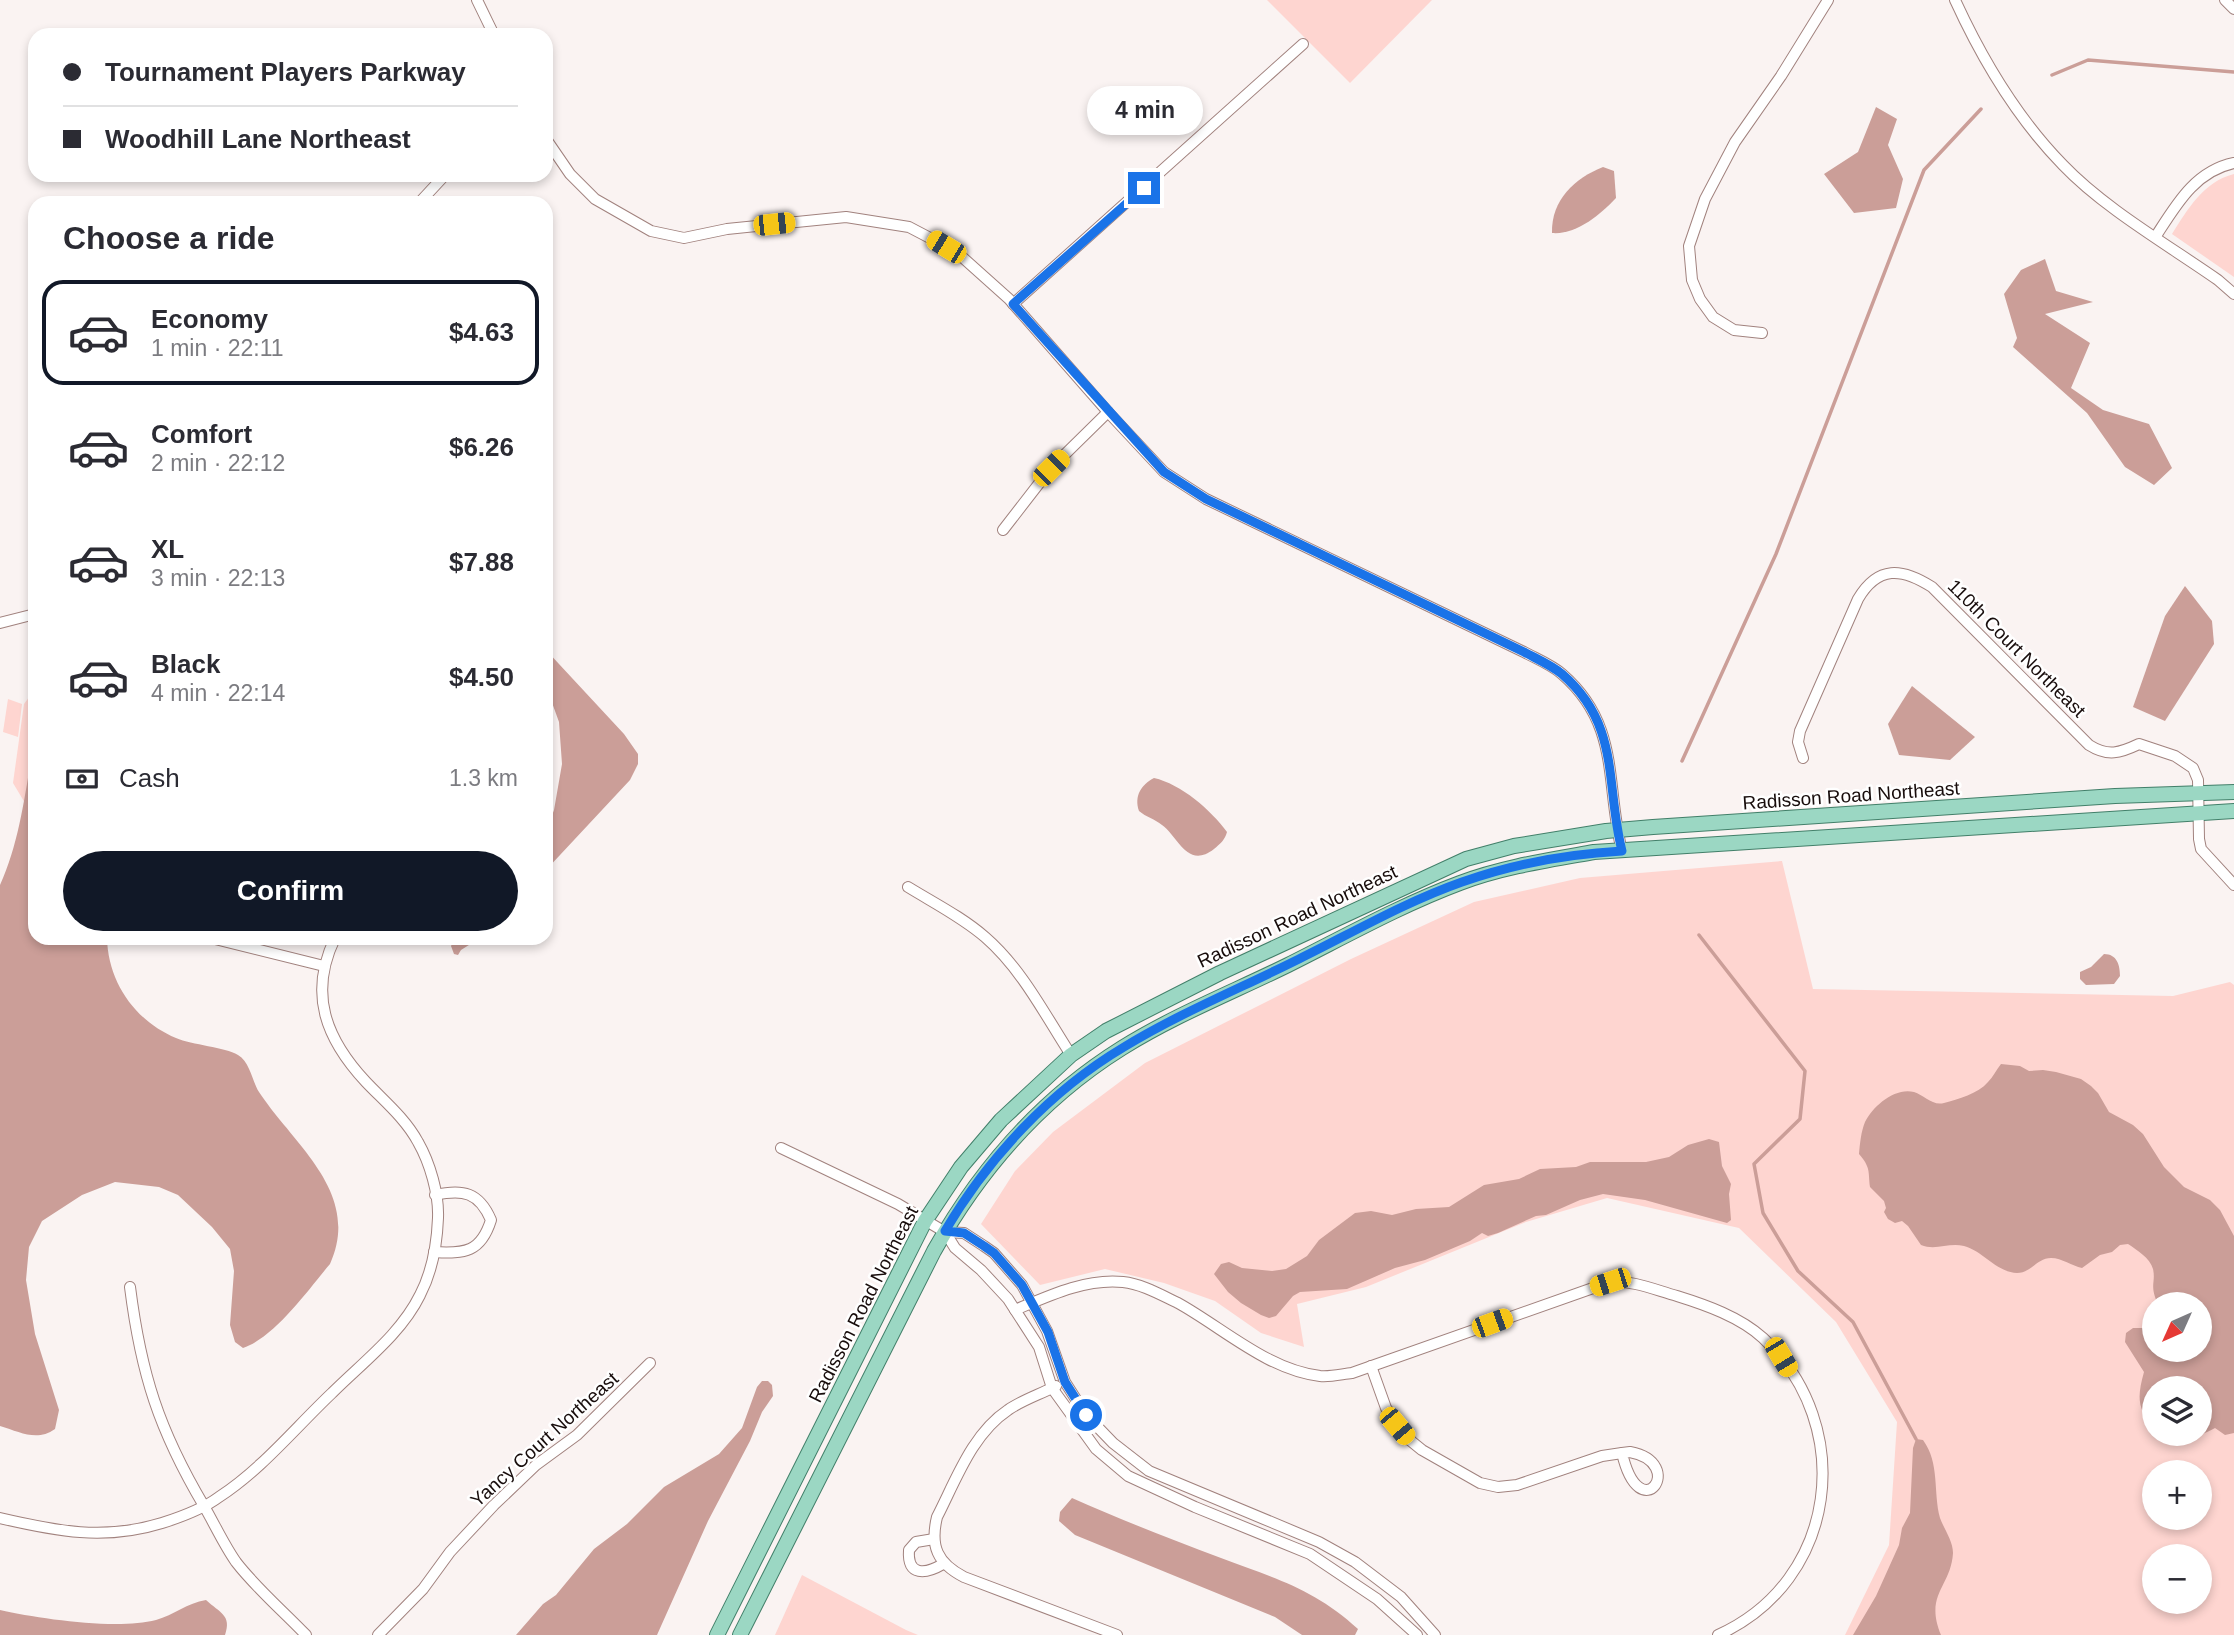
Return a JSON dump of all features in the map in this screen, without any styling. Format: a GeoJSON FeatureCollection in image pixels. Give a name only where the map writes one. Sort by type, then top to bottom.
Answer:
{"type":"FeatureCollection","features":[{"type":"Feature","properties":{"kind":"main road","name":"Radisson Road Northeast"},"geometry":{"type":"LineString","coordinates":[[717,1635],[925,1221],[961,1167],[1001,1120],[1071,1055],[1106,1031],[1216,975],[1466,859],[1514,846],[1617,830],[2101,797],[2234,792]]}},
{"type":"Feature","properties":{"kind":"main road","name":"Radisson Road Northeast"},"geometry":{"type":"LineString","coordinates":[[740,1635],[958,1209],[1024,1127],[1063,1092],[1124,1047],[1183,1015],[1461,882],[1532,863],[1594,852],[2234,811]]}},
{"type":"Feature","properties":{"kind":"street"},"geometry":{"type":"LineString","coordinates":[[477,0],[491,28]]}},
{"type":"Feature","properties":{"kind":"street"},"geometry":{"type":"LineString","coordinates":[[1762,333],[1734,330],[1713,317],[1700,299],[1692,280],[1689,246],[1705,199],[1735,142],[1781,76],[1828,0]]}},
{"type":"Feature","properties":{"kind":"street"},"geometry":{"type":"LineString","coordinates":[[1955,0],[1970,33],[2031,129],[2063,166],[2101,199],[2234,293]]}},
{"type":"Feature","properties":{"kind":"street"},"geometry":{"type":"LineString","coordinates":[[2225,0],[2234,9]]}},
{"type":"Feature","properties":{"kind":"street"},"geometry":{"type":"LineString","coordinates":[[1013,304],[1303,44]]}},
{"type":"Feature","properties":{"kind":"street"},"geometry":{"type":"LineString","coordinates":[[553,149],[570,174],[595,200],[651,231],[684,238],[727,229],[846,217],[909,227],[961,256],[1013,304],[1164,472],[1206,499],[1524,652],[1560,673],[1586,698],[1598,719],[1608,752],[1622,851]]}},
{"type":"Feature","properties":{"kind":"street"},"geometry":{"type":"LineString","coordinates":[[2156,236],[2194,184],[2210,170],[2234,163]]}},
{"type":"Feature","properties":{"kind":"street"},"geometry":{"type":"LineString","coordinates":[[426,196],[439,182]]}},
{"type":"Feature","properties":{"kind":"street"},"geometry":{"type":"LineString","coordinates":[[1003,530],[1051,468],[1108,412]]}},
{"type":"Feature","properties":{"kind":"street","name":"110th Court Northeast"},"geometry":{"type":"LineString","coordinates":[[1803,758],[1798,742],[1800,731],[1865,586],[1875,578],[1900,572],[1915,576],[1932,587],[2089,745],[2108,754],[2121,753],[2139,744],[2175,756],[2193,768],[2198,780],[2202,849],[2234,885]]}},
{"type":"Feature","properties":{"kind":"street"},"geometry":{"type":"LineString","coordinates":[[0,623],[28,616]]}},
{"type":"Feature","properties":{"kind":"street"},"geometry":{"type":"LineString","coordinates":[[908,887],[965,922],[999,950],[1020,975],[1071,1055]]}},
{"type":"Feature","properties":{"kind":"street"},"geometry":{"type":"LineString","coordinates":[[239,945],[324,966]]}},
{"type":"Feature","properties":{"kind":"street"},"geometry":{"type":"LineString","coordinates":[[0,1518],[42,1528],[93,1534],[147,1527],[204,1507],[232,1488],[280,1446],[389,1337],[411,1311],[421,1294],[434,1252],[438,1216],[435,1195],[418,1142],[394,1110],[353,1068],[333,1038],[323,1004],[324,966],[332,945]]}},
{"type":"Feature","properties":{"kind":"street"},"geometry":{"type":"LineString","coordinates":[[781,1148],[898,1204],[945,1231],[964,1233],[994,1253],[1033,1302],[1048,1332],[1065,1382],[1086,1415],[1113,1443],[1149,1471],[1319,1542],[1355,1562],[1401,1597],[1435,1635]]}},
{"type":"Feature","properties":{"kind":"street"},"geometry":{"type":"LineString","coordinates":[[434,1252],[456,1253],[468,1250],[485,1238],[491,1220],[484,1204],[476,1198],[455,1192],[435,1195]]}},
{"type":"Feature","properties":{"kind":"street"},"geometry":{"type":"LineString","coordinates":[[945,1231],[955,1248],[995,1284],[1015,1310],[1039,1347],[1052,1388],[1096,1449],[1128,1476],[1195,1507],[1310,1554],[1377,1599],[1417,1635]]}},
{"type":"Feature","properties":{"kind":"street"},"geometry":{"type":"LineString","coordinates":[[1015,1310],[1068,1289],[1098,1282],[1125,1282],[1158,1293],[1261,1354],[1298,1372],[1323,1376],[1352,1373],[1610,1282],[1625,1280],[1697,1302],[1732,1317],[1760,1335],[1781,1357],[1810,1405],[1820,1435],[1824,1472],[1818,1512],[1807,1545],[1795,1569],[1779,1591],[1754,1615],[1718,1635]]}},
{"type":"Feature","properties":{"kind":"street"},"geometry":{"type":"LineString","coordinates":[[130,1287],[135,1327],[153,1402],[170,1445],[235,1561],[306,1635]]}},
{"type":"Feature","properties":{"kind":"street","name":"Yancy Court Northeast"},"geometry":{"type":"LineString","coordinates":[[378,1635],[423,1589],[450,1552],[494,1505],[536,1465],[587,1426],[650,1363]]}},
{"type":"Feature","properties":{"kind":"street"},"geometry":{"type":"LineString","coordinates":[[1371,1366],[1386,1408],[1406,1437],[1422,1450],[1480,1483],[1498,1487],[1517,1485],[1602,1456],[1622,1453]]}},
{"type":"Feature","properties":{"kind":"street"},"geometry":{"type":"LineString","coordinates":[[1065,1382],[1010,1409],[997,1418],[976,1442],[937,1517],[934,1539],[943,1563],[964,1577],[1117,1635]]}},
{"type":"Feature","properties":{"kind":"street"},"geometry":{"type":"LineString","coordinates":[[934,1539],[916,1542],[909,1550],[908,1559],[913,1568],[921,1572],[931,1571],[943,1563]]}},
{"type":"Feature","properties":{"kind":"shaded area"},"geometry":{"type":"Polygon","coordinates":[[[1267,0],[1432,0],[1350,83],[1267,0]]]}},
{"type":"Feature","properties":{"kind":"shaded area"},"geometry":{"type":"Polygon","coordinates":[[[1876,107],[1897,119],[1888,145],[1903,179],[1896,208],[1854,213],[1824,174],[1858,152],[1876,107]]]}},
{"type":"Feature","properties":{"kind":"shaded area"},"geometry":{"type":"Polygon","coordinates":[[[1603,167],[1614,171],[1616,198],[1603,211],[1579,227],[1552,233],[1560,201],[1574,184],[1603,167]]]}},
{"type":"Feature","properties":{"kind":"shaded area"},"geometry":{"type":"Polygon","coordinates":[[[2234,174],[2234,277],[2172,234],[2190,206],[2205,190],[2213,183],[2234,174]]]}},
{"type":"Feature","properties":{"kind":"shaded area"},"geometry":{"type":"Polygon","coordinates":[[[2045,259],[2056,291],[2093,302],[2045,314],[2090,343],[2071,388],[2103,410],[2149,424],[2172,468],[2154,485],[2125,467],[2087,413],[2013,347],[2017,338],[2004,294],[2021,270],[2045,259]]]}},
{"type":"Feature","properties":{"kind":"shaded area"},"geometry":{"type":"Polygon","coordinates":[[[2185,586],[2212,621],[2214,644],[2165,721],[2133,707],[2165,616],[2185,586]]]}},
{"type":"Feature","properties":{"kind":"shaded area"},"geometry":{"type":"Polygon","coordinates":[[[553,658],[624,734],[638,754],[638,764],[630,780],[553,862],[553,813],[562,764],[559,722],[553,705],[553,658]]]}},
{"type":"Feature","properties":{"kind":"shaded area"},"geometry":{"type":"Polygon","coordinates":[[[1912,686],[1975,737],[1950,760],[1899,755],[1888,724],[1912,686]]]}},
{"type":"Feature","properties":{"kind":"shaded area"},"geometry":{"type":"Polygon","coordinates":[[[8,699],[22,704],[18,737],[3,732],[8,699]]]}},
{"type":"Feature","properties":{"kind":"shaded area"},"geometry":{"type":"Polygon","coordinates":[[[28,699],[28,784],[25,803],[13,783],[24,704],[28,699]]]}},
{"type":"Feature","properties":{"kind":"shaded area"},"geometry":{"type":"Polygon","coordinates":[[[1154,778],[1185,792],[1213,815],[1227,832],[1220,844],[1205,854],[1190,854],[1168,830],[1139,811],[1137,800],[1140,792],[1145,784],[1154,778]]]}},
{"type":"Feature","properties":{"kind":"shaded area"},"geometry":{"type":"Polygon","coordinates":[[[28,779],[28,945],[108,945],[112,970],[118,984],[126,998],[148,1021],[176,1038],[225,1050],[242,1058],[259,1092],[320,1171],[331,1192],[337,1215],[338,1238],[330,1264],[301,1299],[267,1334],[243,1348],[235,1342],[230,1325],[234,1271],[230,1249],[212,1227],[178,1195],[159,1187],[115,1182],[82,1195],[42,1221],[29,1247],[26,1280],[35,1334],[59,1410],[55,1429],[42,1435],[21,1433],[0,1426],[0,885],[22,814],[28,779]]]}},
{"type":"Feature","properties":{"kind":"shaded area"},"geometry":{"type":"Polygon","coordinates":[[[1782,861],[1813,989],[2173,996],[2230,982],[2234,985],[2234,1635],[1845,1635],[1889,1545],[1897,1422],[1836,1322],[1739,1228],[1607,1198],[1526,1222],[1366,1287],[1297,1304],[1304,1347],[1261,1333],[1215,1301],[1164,1283],[1105,1269],[1040,1285],[981,1224],[1015,1171],[1053,1132],[1145,1063],[1351,959],[1474,902],[1580,878],[1782,861]]]}},
{"type":"Feature","properties":{"kind":"shaded area"},"geometry":{"type":"Polygon","coordinates":[[[469,945],[458,955],[454,954],[451,946],[469,945]]]}},
{"type":"Feature","properties":{"kind":"shaded area"},"geometry":{"type":"Polygon","coordinates":[[[2104,954],[2117,961],[2120,976],[2114,984],[2086,985],[2080,979],[2080,972],[2091,967],[2104,954]]]}},
{"type":"Feature","properties":{"kind":"shaded area"},"geometry":{"type":"Polygon","coordinates":[[[2001,1064],[2020,1066],[2029,1071],[2056,1072],[2081,1079],[2098,1093],[2109,1112],[2133,1125],[2143,1134],[2164,1167],[2184,1187],[2210,1200],[2220,1210],[2234,1236],[2234,1433],[2225,1435],[2215,1428],[2212,1430],[2212,1376],[2143,1376],[2144,1372],[2125,1342],[2126,1333],[2133,1328],[2142,1328],[2142,1362],[2212,1362],[2212,1292],[2154,1292],[2154,1274],[2149,1261],[2128,1244],[2100,1255],[2082,1268],[2051,1258],[2017,1273],[2003,1269],[1964,1246],[1921,1245],[1902,1221],[1895,1223],[1888,1219],[1884,1212],[1884,1201],[1870,1187],[1867,1166],[1859,1154],[1865,1122],[1869,1116],[1885,1099],[1899,1092],[1914,1092],[1940,1104],[1968,1096],[1991,1078],[2001,1064]]]}},
{"type":"Feature","properties":{"kind":"shaded area"},"geometry":{"type":"Polygon","coordinates":[[[1709,1139],[1719,1142],[1722,1166],[1731,1184],[1731,1220],[1727,1223],[1645,1200],[1603,1194],[1580,1200],[1546,1215],[1536,1216],[1498,1233],[1488,1236],[1482,1233],[1425,1260],[1395,1268],[1347,1289],[1300,1292],[1293,1296],[1276,1316],[1269,1318],[1241,1303],[1214,1274],[1221,1264],[1229,1262],[1242,1268],[1272,1271],[1286,1269],[1307,1256],[1319,1240],[1355,1213],[1371,1211],[1392,1215],[1416,1209],[1449,1207],[1484,1185],[1519,1179],[1540,1169],[1576,1167],[1590,1162],[1646,1162],[1669,1157],[1688,1145],[1709,1139]]]}},
{"type":"Feature","properties":{"kind":"shaded area"},"geometry":{"type":"Polygon","coordinates":[[[2142,1380],[2142,1409],[2140,1402],[2142,1380]]]}},
{"type":"Feature","properties":{"kind":"shaded area"},"geometry":{"type":"Polygon","coordinates":[[[762,1381],[768,1381],[772,1385],[773,1396],[762,1412],[750,1441],[708,1521],[657,1635],[516,1635],[543,1604],[556,1595],[594,1549],[627,1524],[664,1487],[719,1454],[742,1428],[757,1387],[762,1381]]]}},
{"type":"Feature","properties":{"kind":"shaded area"},"geometry":{"type":"Polygon","coordinates":[[[1916,1439],[1923,1440],[1932,1458],[1940,1518],[1953,1549],[1951,1565],[1935,1610],[1941,1635],[1853,1635],[1876,1596],[1910,1513],[1913,1448],[1916,1439]]]}},
{"type":"Feature","properties":{"kind":"shaded area"},"geometry":{"type":"Polygon","coordinates":[[[1072,1498],[1293,1586],[1326,1604],[1358,1629],[1355,1635],[1302,1635],[1275,1617],[1075,1535],[1059,1521],[1060,1512],[1072,1498]]]}},
{"type":"Feature","properties":{"kind":"shaded area"},"geometry":{"type":"Polygon","coordinates":[[[802,1575],[906,1630],[918,1635],[775,1635],[802,1575]]]}},
{"type":"Feature","properties":{"kind":"shaded area"},"geometry":{"type":"Polygon","coordinates":[[[206,1600],[226,1619],[225,1635],[0,1635],[0,1610],[57,1620],[121,1624],[156,1620],[206,1600]]]}},
{"type":"Feature","properties":{"kind":"waterway"},"geometry":{"type":"LineString","coordinates":[[2052,75],[2088,60],[2234,72]]}},
{"type":"Feature","properties":{"kind":"waterway"},"geometry":{"type":"LineString","coordinates":[[1682,761],[1776,554],[1924,170],[1981,109]]}},
{"type":"Feature","properties":{"kind":"waterway"},"geometry":{"type":"LineString","coordinates":[[1699,935],[1805,1071],[1800,1119],[1754,1164],[1763,1213],[1798,1271],[1853,1322],[1916,1439]]}},
{"type":"Feature","properties":{"kind":"route"},"geometry":{"type":"LineString","coordinates":[[1086,1415],[1065,1382],[1048,1332],[1022,1285],[994,1253],[973,1238],[964,1233],[945,1231],[958,1209],[1017,1135],[1063,1092],[1124,1047],[1183,1015],[1413,903],[1461,882],[1532,863],[1594,852],[1622,851],[1608,752],[1598,719],[1586,698],[1560,673],[1524,652],[1206,499],[1164,472],[1013,304],[1144,188]]}}]}
